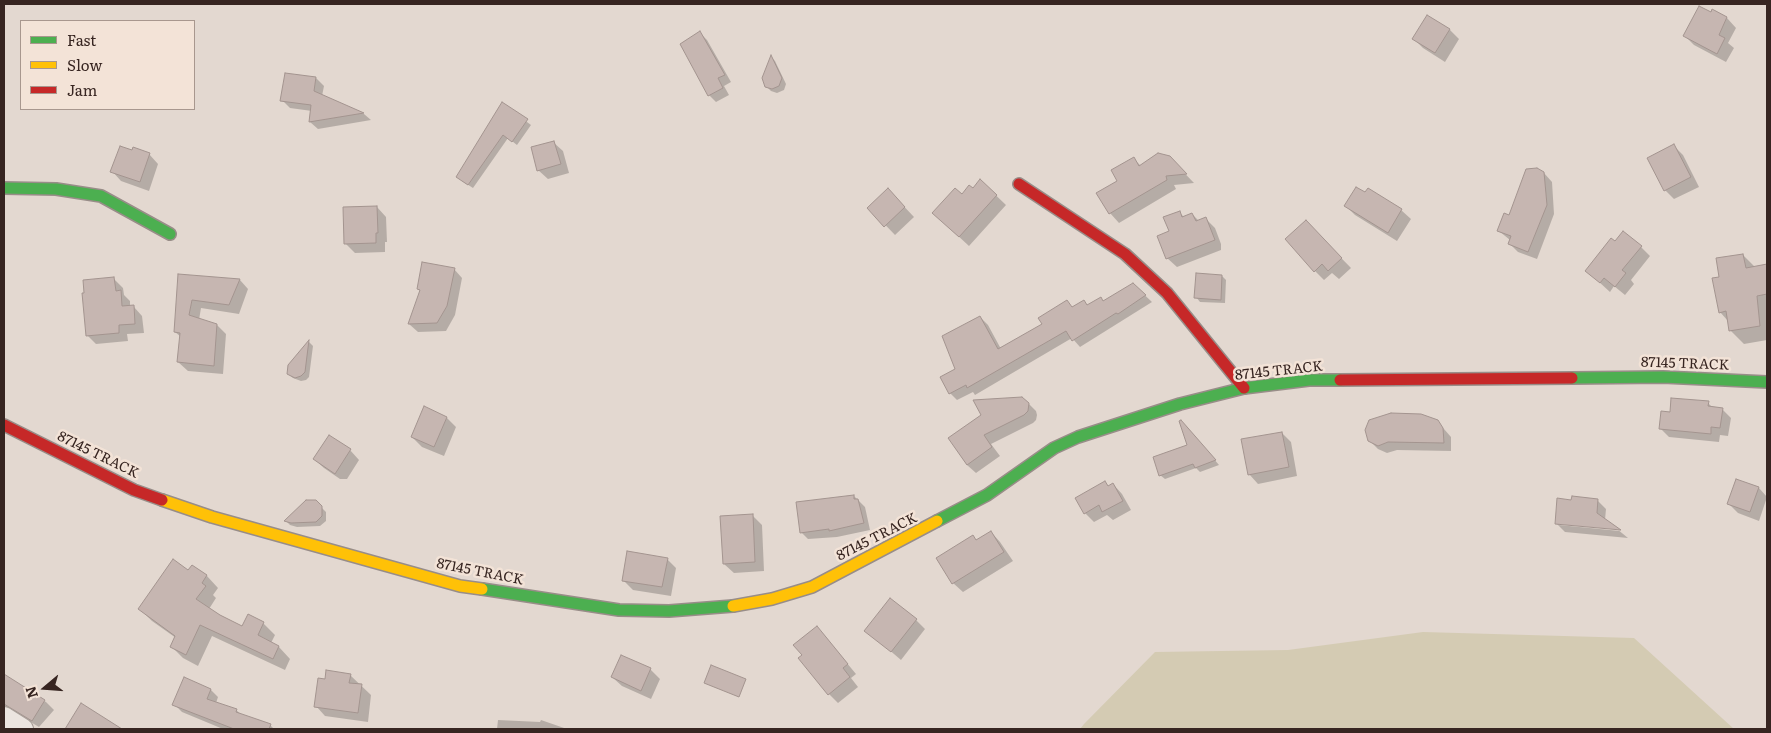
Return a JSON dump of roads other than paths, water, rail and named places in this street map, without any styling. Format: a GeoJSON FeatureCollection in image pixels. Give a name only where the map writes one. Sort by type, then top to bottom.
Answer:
{"type":"FeatureCollection","features":[{"type":"Feature","properties":{"kind":"street"},"geometry":{"type":"LineString","coordinates":[[1018,184],[1125,254],[1166,293],[1244,388]]}},
{"type":"Feature","properties":{"kind":"street"},"geometry":{"type":"LineString","coordinates":[[4,188],[56,189],[100,196],[170,234]]}},
{"type":"Feature","properties":{"kind":"street","name":"87145 TRACK"},"geometry":{"type":"LineString","coordinates":[[4,425],[134,490],[212,517],[460,586],[619,610],[669,611],[719,608],[763,601],[812,587],[987,495],[1054,448],[1078,437],[1180,404],[1244,388],[1308,380],[1663,377],[1767,382]]}},
{"type":"Feature","properties":{"kind":"street"},"geometry":{"type":"LineString","coordinates":[[4,716],[24,729]]}}]}
